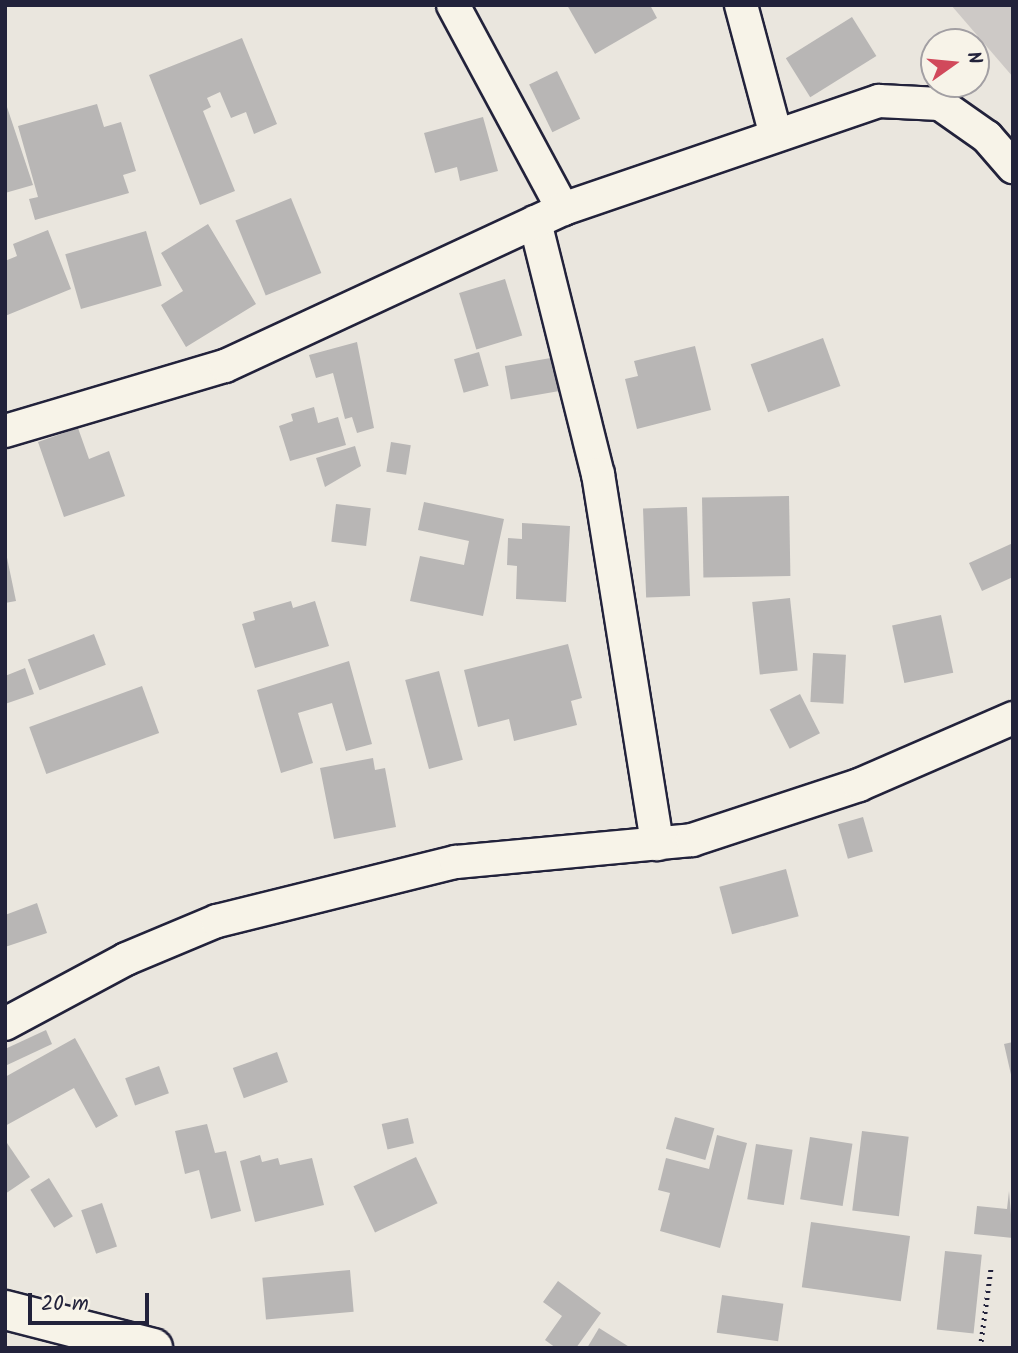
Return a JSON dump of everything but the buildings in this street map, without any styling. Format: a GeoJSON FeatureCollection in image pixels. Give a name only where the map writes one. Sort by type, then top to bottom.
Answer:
{"type":"FeatureCollection","features":[{"type":"Feature","properties":{"kind":"main road"},"geometry":{"type":"LineString","coordinates":[[5,1310],[153,1348]]}},
{"type":"Feature","properties":{"kind":"street"},"geometry":{"type":"LineString","coordinates":[[453,5],[549,216],[598,474],[657,844]]}},
{"type":"Feature","properties":{"kind":"street"},"geometry":{"type":"LineString","coordinates":[[741,5],[775,132]]}},
{"type":"Feature","properties":{"kind":"street"},"geometry":{"type":"LineString","coordinates":[[5,431],[225,366],[549,216],[682,173],[775,132],[879,101],[940,104],[987,137],[1013,167]]}},
{"type":"Feature","properties":{"kind":"street"},"geometry":{"type":"LineString","coordinates":[[5,1024],[126,959],[217,921],[456,862],[692,841],[801,806],[1013,718]]}},
{"type":"Feature","properties":{"kind":"path"},"geometry":{"type":"LineString","coordinates":[[980,1348],[990,1268]]}},
{"type":"Feature","properties":{"kind":"shaded area"},"geometry":{"type":"Polygon","coordinates":[[[951,5],[1013,5],[1013,77],[990,50],[990,28],[971,28],[951,5]]]}}]}
